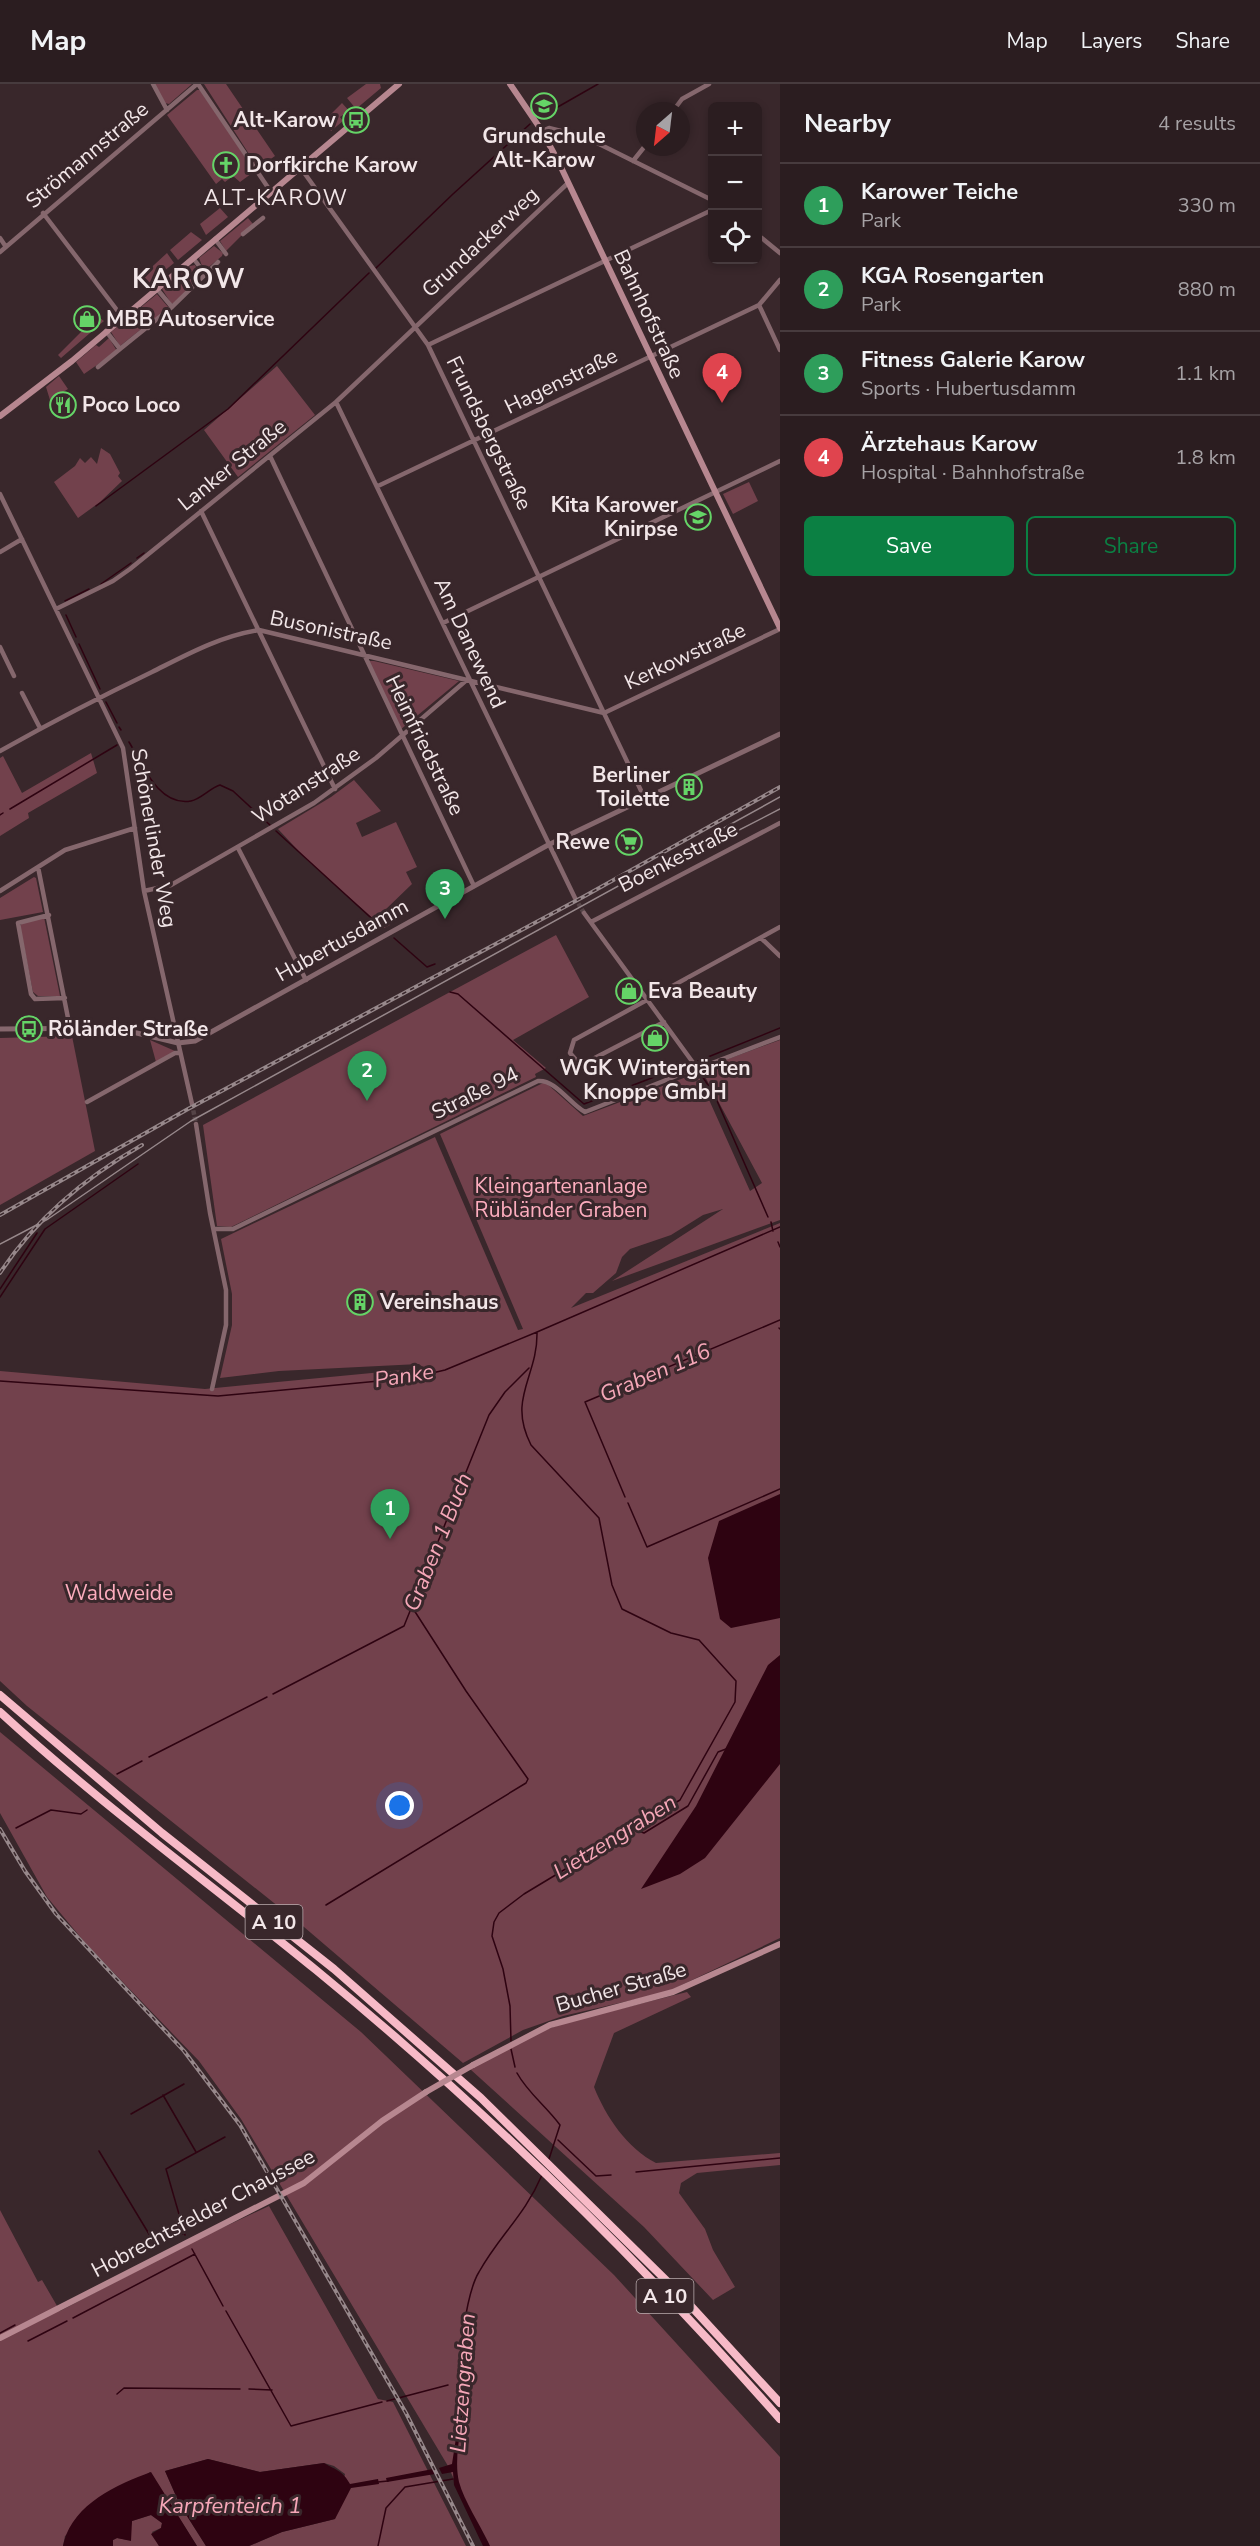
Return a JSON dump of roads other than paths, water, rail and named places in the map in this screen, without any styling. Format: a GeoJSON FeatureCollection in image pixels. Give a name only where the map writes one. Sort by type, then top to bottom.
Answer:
{"type":"FeatureCollection","features":[{"type":"Feature","properties":{"kind":"highway","name":"A 10"},"geometry":{"type":"LineString","coordinates":[[0,1695],[162,1833],[334,1969],[482,2098],[678,2292],[780,2403]]}},
{"type":"Feature","properties":{"kind":"highway","name":"A 10"},"geometry":{"type":"LineString","coordinates":[[0,1712],[128,1822],[317,1971],[471,2104],[659,2290],[780,2419]]}},
{"type":"Feature","properties":{"kind":"main road"},"geometry":{"type":"LineString","coordinates":[[0,416],[32,394],[399,84]]}},
{"type":"Feature","properties":{"kind":"main road","name":"Bahnhofstraße"},"geometry":{"type":"LineString","coordinates":[[510,84],[542,131],[568,183],[780,629]]}},
{"type":"Feature","properties":{"kind":"main road","name":"Bucher Straße"},"geometry":{"type":"LineString","coordinates":[[473,2065],[511,2044],[571,2018],[686,1988],[780,1944]]}},
{"type":"Feature","properties":{"kind":"main road","name":"Hobrechtsfelder Chaussee"},"geometry":{"type":"LineString","coordinates":[[0,2338],[312,2178],[382,2121],[473,2065]]}},
{"type":"Feature","properties":{"kind":"street"},"geometry":{"type":"LineString","coordinates":[[153,84],[167,110]]}},
{"type":"Feature","properties":{"kind":"street"},"geometry":{"type":"LineString","coordinates":[[197,84],[271,192]]}},
{"type":"Feature","properties":{"kind":"street","name":"Strömannstraße"},"geometry":{"type":"LineString","coordinates":[[0,252],[197,84]]}},
{"type":"Feature","properties":{"kind":"street"},"geometry":{"type":"LineString","coordinates":[[680,102],[709,84]]}},
{"type":"Feature","properties":{"kind":"street"},"geometry":{"type":"LineString","coordinates":[[542,131],[549,128],[585,137],[708,198]]}},
{"type":"Feature","properties":{"kind":"street"},"geometry":{"type":"LineString","coordinates":[[633,161],[637,156]]}},
{"type":"Feature","properties":{"kind":"street","name":"Frundsbergstraße"},"geometry":{"type":"LineString","coordinates":[[300,167],[428,345],[645,799]]}},
{"type":"Feature","properties":{"kind":"street","name":"Grundackerweg"},"geometry":{"type":"LineString","coordinates":[[415,326],[568,183]]}},
{"type":"Feature","properties":{"kind":"street"},"geometry":{"type":"LineString","coordinates":[[247,212],[257,223]]}},
{"type":"Feature","properties":{"kind":"street"},"geometry":{"type":"LineString","coordinates":[[428,345],[708,212]]}},
{"type":"Feature","properties":{"kind":"street"},"geometry":{"type":"LineString","coordinates":[[43,213],[123,318]]}},
{"type":"Feature","properties":{"kind":"street"},"geometry":{"type":"LineString","coordinates":[[243,234],[263,218]]}},
{"type":"Feature","properties":{"kind":"street"},"geometry":{"type":"LineString","coordinates":[[0,238],[6,247]]}},
{"type":"Feature","properties":{"kind":"street"},"geometry":{"type":"LineString","coordinates":[[762,238],[780,253]]}},
{"type":"Feature","properties":{"kind":"street"},"geometry":{"type":"LineString","coordinates":[[214,239],[226,254]]}},
{"type":"Feature","properties":{"kind":"street"},"geometry":{"type":"LineString","coordinates":[[193,258],[206,275]]}},
{"type":"Feature","properties":{"kind":"street"},"geometry":{"type":"LineString","coordinates":[[98,367],[172,307],[218,262]]}},
{"type":"Feature","properties":{"kind":"street"},"geometry":{"type":"LineString","coordinates":[[780,280],[759,305],[780,350]]}},
{"type":"Feature","properties":{"kind":"street"},"geometry":{"type":"LineString","coordinates":[[157,289],[172,307]]}},
{"type":"Feature","properties":{"kind":"street","name":"Hagenstraße"},"geometry":{"type":"LineString","coordinates":[[378,486],[759,305]]}},
{"type":"Feature","properties":{"kind":"street"},"geometry":{"type":"LineString","coordinates":[[135,308],[148,328]]}},
{"type":"Feature","properties":{"kind":"street","name":"Lanker Straße"},"geometry":{"type":"LineString","coordinates":[[56,609],[120,576],[336,402],[415,326]]}},
{"type":"Feature","properties":{"kind":"street"},"geometry":{"type":"LineString","coordinates":[[106,331],[120,350]]}},
{"type":"Feature","properties":{"kind":"street","name":"Am Danewend"},"geometry":{"type":"LineString","coordinates":[[336,402],[575,898]]}},
{"type":"Feature","properties":{"kind":"street","name":"Heimfriedstraße"},"geometry":{"type":"LineString","coordinates":[[270,456],[402,736],[417,761],[474,886]]}},
{"type":"Feature","properties":{"kind":"street"},"geometry":{"type":"LineString","coordinates":[[443,622],[780,461]]}},
{"type":"Feature","properties":{"kind":"street","name":"Schönerlinder Weg"},"geometry":{"type":"LineString","coordinates":[[0,494],[123,747],[144,891],[192,1104]]}},
{"type":"Feature","properties":{"kind":"street"},"geometry":{"type":"LineString","coordinates":[[201,511],[335,789]]}},
{"type":"Feature","properties":{"kind":"street"},"geometry":{"type":"LineString","coordinates":[[0,552],[22,539]]}},
{"type":"Feature","properties":{"kind":"street","name":"Kerkowstraße"},"geometry":{"type":"LineString","coordinates":[[604,712],[780,629]]}},
{"type":"Feature","properties":{"kind":"street","name":"Busonistraße"},"geometry":{"type":"LineString","coordinates":[[0,751],[99,697],[232,634],[259,630],[469,678],[604,712]]}},
{"type":"Feature","properties":{"kind":"street"},"geometry":{"type":"LineString","coordinates":[[1,651],[14,676]]}},
{"type":"Feature","properties":{"kind":"street","name":"Wotanstraße"},"geometry":{"type":"LineString","coordinates":[[144,891],[171,885],[238,848],[335,789],[402,736],[469,678]]}},
{"type":"Feature","properties":{"kind":"street"},"geometry":{"type":"LineString","coordinates":[[22,693],[40,728]]}},
{"type":"Feature","properties":{"kind":"street","name":"Hubertusdamm"},"geometry":{"type":"LineString","coordinates":[[178,1043],[202,1038],[548,845],[780,734]]}},
{"type":"Feature","properties":{"kind":"street","name":"Boenkestraße"},"geometry":{"type":"LineString","coordinates":[[591,921],[780,823]]}},
{"type":"Feature","properties":{"kind":"street"},"geometry":{"type":"LineString","coordinates":[[0,891],[65,850],[135,828]]}},
{"type":"Feature","properties":{"kind":"street"},"geometry":{"type":"LineString","coordinates":[[238,848],[306,980]]}},
{"type":"Feature","properties":{"kind":"street"},"geometry":{"type":"LineString","coordinates":[[38,867],[70,1028]]}},
{"type":"Feature","properties":{"kind":"street"},"geometry":{"type":"LineString","coordinates":[[584,913],[694,1064]]}},
{"type":"Feature","properties":{"kind":"street"},"geometry":{"type":"LineString","coordinates":[[49,915],[18,923],[30,994],[36,999],[65,998]]}},
{"type":"Feature","properties":{"kind":"street"},"geometry":{"type":"LineString","coordinates":[[664,1022],[586,1062],[579,1062],[571,1056],[569,1048],[574,1040],[780,927]]}},
{"type":"Feature","properties":{"kind":"street"},"geometry":{"type":"LineString","coordinates":[[761,938],[780,956]]}},
{"type":"Feature","properties":{"kind":"street"},"geometry":{"type":"LineString","coordinates":[[0,1029],[129,1030],[178,1043]]}},
{"type":"Feature","properties":{"kind":"street","name":"Straße 94"},"geometry":{"type":"LineString","coordinates":[[214,1229],[233,1229],[538,1081],[544,1080],[551,1084],[585,1112],[689,1071],[694,1064],[707,1065],[780,1037]]}},
{"type":"Feature","properties":{"kind":"street"},"geometry":{"type":"LineString","coordinates":[[87,1102],[175,1053],[180,1053]]}},
{"type":"Feature","properties":{"kind":"street"},"geometry":{"type":"LineString","coordinates":[[196,1124],[226,1290],[226,1324],[212,1389]]}},
{"type":"Feature","properties":{"kind":"water"},"geometry":{"type":"Polygon","coordinates":[[[780,1494],[780,1618],[731,1628],[720,1619],[708,1558],[719,1521],[780,1494]]]}},
{"type":"Feature","properties":{"kind":"water"},"geometry":{"type":"Polygon","coordinates":[[[780,1655],[780,1764],[705,1858],[680,1874],[641,1889],[696,1806],[768,1665],[780,1655]]]}},
{"type":"Feature","properties":{"kind":"water"},"geometry":{"type":"Polygon","coordinates":[[[463,2383],[464,2395],[457,2470],[465,2498],[490,2546],[483,2546],[454,2485],[453,2472],[442,2474],[439,2468],[452,2464],[461,2405],[456,2384],[463,2383]]]}},
{"type":"Feature","properties":{"kind":"water","name":"Karpfenteich 1"},"geometry":{"type":"Polygon","coordinates":[[[208,2459],[260,2472],[324,2463],[342,2473],[350,2484],[378,2479],[379,2484],[351,2488],[335,2519],[282,2532],[249,2546],[206,2546],[180,2505],[165,2471],[208,2459]]]}},
{"type":"Feature","properties":{"kind":"water"},"geometry":{"type":"Polygon","coordinates":[[[433,2469],[435,2474],[387,2482],[386,2478],[433,2469]]]}},
{"type":"Feature","properties":{"kind":"water"},"geometry":{"type":"Polygon","coordinates":[[[151,2472],[197,2546],[159,2546],[151,2534],[161,2528],[162,2523],[151,2515],[132,2521],[131,2541],[117,2538],[113,2540],[113,2546],[63,2546],[75,2519],[85,2508],[110,2490],[151,2472]]]}},
{"type":"Feature","properties":{"kind":"waterway"},"geometry":{"type":"LineString","coordinates":[[542,116],[598,84]]}},
{"type":"Feature","properties":{"kind":"waterway"},"geometry":{"type":"LineString","coordinates":[[376,268],[530,124]]}},
{"type":"Feature","properties":{"kind":"waterway"},"geometry":{"type":"LineString","coordinates":[[96,506],[228,409],[369,273]]}},
{"type":"Feature","properties":{"kind":"waterway"},"geometry":{"type":"LineString","coordinates":[[137,558],[144,553]]}},
{"type":"Feature","properties":{"kind":"waterway"},"geometry":{"type":"LineString","coordinates":[[101,584],[131,563]]}},
{"type":"Feature","properties":{"kind":"waterway"},"geometry":{"type":"LineString","coordinates":[[65,601],[89,589]]}},
{"type":"Feature","properties":{"kind":"waterway"},"geometry":{"type":"LineString","coordinates":[[66,615],[76,637]]}},
{"type":"Feature","properties":{"kind":"waterway"},"geometry":{"type":"LineString","coordinates":[[79,644],[100,689]]}},
{"type":"Feature","properties":{"kind":"waterway"},"geometry":{"type":"LineString","coordinates":[[106,702],[117,723]]}},
{"type":"Feature","properties":{"kind":"waterway"},"geometry":{"type":"LineString","coordinates":[[129,742],[152,782],[169,797],[179,801],[191,801],[220,785],[233,791],[271,826]]}},
{"type":"Feature","properties":{"kind":"waterway"},"geometry":{"type":"LineString","coordinates":[[10,809],[117,745]]}},
{"type":"Feature","properties":{"kind":"waterway"},"geometry":{"type":"LineString","coordinates":[[276,831],[381,927]]}},
{"type":"Feature","properties":{"kind":"waterway"},"geometry":{"type":"LineString","coordinates":[[394,938],[427,967],[435,964]]}},
{"type":"Feature","properties":{"kind":"waterway"},"geometry":{"type":"LineString","coordinates":[[450,992],[458,994],[584,1104],[688,1064]]}},
{"type":"Feature","properties":{"kind":"waterway"},"geometry":{"type":"LineString","coordinates":[[698,1061],[780,1028]]}},
{"type":"Feature","properties":{"kind":"waterway"},"geometry":{"type":"LineString","coordinates":[[698,1070],[714,1094],[768,1217]]}},
{"type":"Feature","properties":{"kind":"waterway"},"geometry":{"type":"LineString","coordinates":[[0,1297],[45,1229],[138,1164]]}},
{"type":"Feature","properties":{"kind":"waterway","name":"Panke"},"geometry":{"type":"LineString","coordinates":[[771,1222],[773,1231]]}},
{"type":"Feature","properties":{"kind":"waterway","name":"Panke"},"geometry":{"type":"LineString","coordinates":[[0,1381],[218,1396],[411,1378],[445,1370],[780,1227]]}},
{"type":"Feature","properties":{"kind":"waterway"},"geometry":{"type":"LineString","coordinates":[[0,1289],[37,1233]]}},
{"type":"Feature","properties":{"kind":"waterway","name":"Graben 116"},"geometry":{"type":"LineString","coordinates":[[778,1242],[780,1247]]}},
{"type":"Feature","properties":{"kind":"waterway","name":"Graben 116"},"geometry":{"type":"LineString","coordinates":[[625,1497],[585,1402],[780,1320]]}},
{"type":"Feature","properties":{"kind":"waterway","name":"Lietzengraben"},"geometry":{"type":"LineString","coordinates":[[511,2041],[510,2006],[503,1969],[492,1936],[494,1922],[499,1913],[524,1894],[680,1800],[735,1702],[736,1681],[699,1640],[671,1633],[622,1609],[612,1585],[599,1518],[531,1445],[524,1428],[523,1400],[536,1348],[537,1332]]}},
{"type":"Feature","properties":{"kind":"waterway","name":"Graben 1 Buch"},"geometry":{"type":"LineString","coordinates":[[273,1694],[404,1626],[489,1415],[505,1392],[529,1368]]}},
{"type":"Feature","properties":{"kind":"waterway"},"geometry":{"type":"LineString","coordinates":[[628,1503],[647,1547],[780,1489]]}},
{"type":"Feature","properties":{"kind":"waterway"},"geometry":{"type":"LineString","coordinates":[[326,1905],[526,1783],[528,1779],[466,1691],[412,1607]]}},
{"type":"Feature","properties":{"kind":"waterway","name":"Graben 1 Buch"},"geometry":{"type":"LineString","coordinates":[[149,1757],[267,1697]]}},
{"type":"Feature","properties":{"kind":"waterway"},"geometry":{"type":"LineString","coordinates":[[639,1831],[644,1833],[688,1806],[718,1752],[726,1749]]}},
{"type":"Feature","properties":{"kind":"waterway","name":"Graben 1 Buch"},"geometry":{"type":"LineString","coordinates":[[117,1774],[142,1761]]}},
{"type":"Feature","properties":{"kind":"waterway","name":"Graben 1 Buch"},"geometry":{"type":"LineString","coordinates":[[16,1828],[51,1810],[81,1814],[87,1810]]}},
{"type":"Feature","properties":{"kind":"waterway","name":"Lietzengraben"},"geometry":{"type":"LineString","coordinates":[[511,2049],[515,2067]]}},
{"type":"Feature","properties":{"kind":"waterway","name":"Lietzengraben"},"geometry":{"type":"LineString","coordinates":[[517,2073],[526,2087],[560,2125],[549,2159]]}},
{"type":"Feature","properties":{"kind":"waterway"},"geometry":{"type":"LineString","coordinates":[[131,2114],[184,2084]]}},
{"type":"Feature","properties":{"kind":"waterway"},"geometry":{"type":"LineString","coordinates":[[163,2095],[196,2152]]}},
{"type":"Feature","properties":{"kind":"waterway"},"geometry":{"type":"LineString","coordinates":[[185,2235],[166,2169],[225,2137]]}},
{"type":"Feature","properties":{"kind":"waterway"},"geometry":{"type":"LineString","coordinates":[[558,2140],[596,2176],[611,2175]]}},
{"type":"Feature","properties":{"kind":"waterway"},"geometry":{"type":"LineString","coordinates":[[99,2151],[155,2244],[185,2233]]}},
{"type":"Feature","properties":{"kind":"waterway"},"geometry":{"type":"LineString","coordinates":[[636,2172],[780,2158]]}},
{"type":"Feature","properties":{"kind":"waterway","name":"Lietzengraben"},"geometry":{"type":"LineString","coordinates":[[460,2385],[464,2327],[474,2282],[487,2259],[528,2202],[542,2175]]}},
{"type":"Feature","properties":{"kind":"waterway"},"geometry":{"type":"LineString","coordinates":[[192,2249],[223,2306]]}},
{"type":"Feature","properties":{"kind":"waterway"},"geometry":{"type":"LineString","coordinates":[[73,2318],[195,2254]]}},
{"type":"Feature","properties":{"kind":"waterway"},"geometry":{"type":"LineString","coordinates":[[226,2311],[291,2426],[382,2402]]}},
{"type":"Feature","properties":{"kind":"waterway"},"geometry":{"type":"LineString","coordinates":[[28,2341],[67,2321]]}},
{"type":"Feature","properties":{"kind":"waterway"},"geometry":{"type":"LineString","coordinates":[[0,2333],[15,2325]]}},
{"type":"Feature","properties":{"kind":"waterway"},"geometry":{"type":"LineString","coordinates":[[387,2401],[448,2385]]}},
{"type":"Feature","properties":{"kind":"waterway"},"geometry":{"type":"LineString","coordinates":[[117,2394],[124,2388],[240,2389]]}},
{"type":"Feature","properties":{"kind":"waterway"},"geometry":{"type":"LineString","coordinates":[[249,2389],[272,2390]]}},
{"type":"Feature","properties":{"kind":"waterway"},"geometry":{"type":"LineString","coordinates":[[378,2546],[386,2508],[405,2487],[453,2479]]}},
{"type":"Feature","properties":{"kind":"waterway"},"geometry":{"type":"LineString","coordinates":[[378,2482],[388,2481]]}},
{"type":"Feature","properties":{"kind":"tunnel"},"geometry":{"type":"LineString","coordinates":[[575,898],[584,913]]}},
{"type":"Feature","properties":{"kind":"tunnel"},"geometry":{"type":"LineString","coordinates":[[192,1104],[196,1124]]}},
{"type":"Feature","properties":{"kind":"tram line"},"geometry":{"type":"LineString","coordinates":[[0,1244],[48,1219],[191,1121],[780,797]]}},
{"type":"Feature","properties":{"kind":"tram line"},"geometry":{"type":"LineString","coordinates":[[708,846],[780,809]]}},
{"type":"Feature","properties":{"kind":"railway"},"geometry":{"type":"LineString","coordinates":[[0,1215],[188,1109],[583,897],[780,787]]}},
{"type":"Feature","properties":{"kind":"railway"},"geometry":{"type":"LineString","coordinates":[[0,1273],[30,1234],[64,1200],[101,1171],[142,1145]]}},
{"type":"Feature","properties":{"kind":"railway"},"geometry":{"type":"LineString","coordinates":[[0,1829],[25,1871],[56,1914],[184,2051],[240,2125],[406,2413],[473,2546]]}},
{"type":"Feature","properties":{"kind":"place","name":"Grundschule Alt-Karow"},"geometry":{"type":"Point","coordinates":[544,106]}},
{"type":"Feature","properties":{"kind":"place","name":"Alt-Karow"},"geometry":{"type":"Point","coordinates":[356,120]}},
{"type":"Feature","properties":{"kind":"place","name":"Dorfkirche Karow"},"geometry":{"type":"Point","coordinates":[226,165]}},
{"type":"Feature","properties":{"kind":"place","name":"MBB Autoservice"},"geometry":{"type":"Point","coordinates":[87,319]}},
{"type":"Feature","properties":{"kind":"place","name":"Ärztehaus Karow"},"geometry":{"type":"Point","coordinates":[722,403]}},
{"type":"Feature","properties":{"kind":"place","name":"Poco Loco"},"geometry":{"type":"Point","coordinates":[63,405]}},
{"type":"Feature","properties":{"kind":"place","name":"Kita Karower Knirpse"},"geometry":{"type":"Point","coordinates":[698,517]}},
{"type":"Feature","properties":{"kind":"place","name":"Berliner Toilette"},"geometry":{"type":"Point","coordinates":[689,787]}},
{"type":"Feature","properties":{"kind":"place","name":"Rewe"},"geometry":{"type":"Point","coordinates":[629,842]}},
{"type":"Feature","properties":{"kind":"place","name":"Fitness Galerie Karow"},"geometry":{"type":"Point","coordinates":[445,919]}},
{"type":"Feature","properties":{"kind":"place","name":"Eva Beauty"},"geometry":{"type":"Point","coordinates":[629,991]}},
{"type":"Feature","properties":{"kind":"place","name":"Röländer Straße"},"geometry":{"type":"Point","coordinates":[29,1029]}},
{"type":"Feature","properties":{"kind":"place","name":"WGK Wintergärten Knoppe GmbH"},"geometry":{"type":"Point","coordinates":[655,1038]}},
{"type":"Feature","properties":{"kind":"place","name":"KGA Rosengarten"},"geometry":{"type":"Point","coordinates":[367,1101]}},
{"type":"Feature","properties":{"kind":"place","name":"Vereinshaus"},"geometry":{"type":"Point","coordinates":[360,1302]}},
{"type":"Feature","properties":{"kind":"place","name":"Karower Teiche"},"geometry":{"type":"Point","coordinates":[390,1539]}},
{"type":"Feature","properties":{"kind":"district","name":"ALT-KAROW"},"geometry":{"type":"Point","coordinates":[276,198]}},
{"type":"Feature","properties":{"kind":"district","name":"KAROW"},"geometry":{"type":"Point","coordinates":[189,279]}},
{"type":"Feature","properties":{"kind":"park label","name":"Kleingartenanlage Rübländer Graben"},"geometry":{"type":"Point","coordinates":[561,1198]}},
{"type":"Feature","properties":{"kind":"park label","name":"Waldweide"},"geometry":{"type":"Point","coordinates":[119,1593]}}]}
